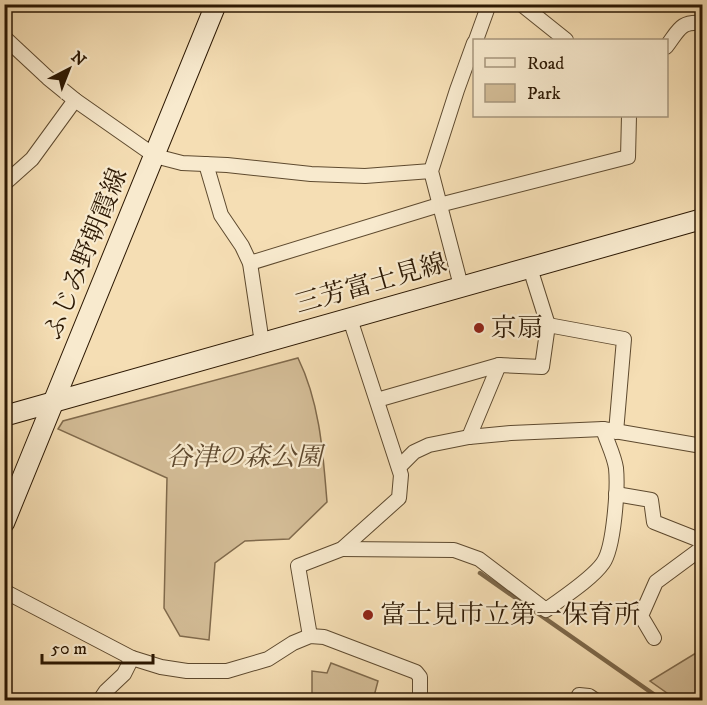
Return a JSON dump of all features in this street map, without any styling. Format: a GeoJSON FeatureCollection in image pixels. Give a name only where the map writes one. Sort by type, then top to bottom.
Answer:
{"type":"FeatureCollection","features":[{"type":"Feature","properties":{"kind":"main road","name":"ふじみ野朝霞線"},"geometry":{"type":"LineString","coordinates":[[6,518],[216,4]]}},
{"type":"Feature","properties":{"kind":"main road","name":"三芳富士見線"},"geometry":{"type":"LineString","coordinates":[[4,416],[702,219]]}},
{"type":"Feature","properties":{"kind":"street"},"geometry":{"type":"LineString","coordinates":[[476,39],[489,4]]}},
{"type":"Feature","properties":{"kind":"street"},"geometry":{"type":"LineString","coordinates":[[521,4],[565,39]]}},
{"type":"Feature","properties":{"kind":"street"},"geometry":{"type":"LineString","coordinates":[[668,43],[682,25],[690,22],[702,23]]}},
{"type":"Feature","properties":{"kind":"street"},"geometry":{"type":"LineString","coordinates":[[4,37],[75,100],[155,156],[182,164],[206,164],[311,174],[365,176],[431,171]]}},
{"type":"Feature","properties":{"kind":"street"},"geometry":{"type":"LineString","coordinates":[[461,286],[431,171],[473,47]]}},
{"type":"Feature","properties":{"kind":"street"},"geometry":{"type":"LineString","coordinates":[[4,184],[32,159],[75,100]]}},
{"type":"Feature","properties":{"kind":"street"},"geometry":{"type":"LineString","coordinates":[[249,263],[439,204],[628,157],[629,117]]}},
{"type":"Feature","properties":{"kind":"street"},"geometry":{"type":"LineString","coordinates":[[206,164],[221,215],[242,246],[249,263],[262,343]]}},
{"type":"Feature","properties":{"kind":"street"},"geometry":{"type":"LineString","coordinates":[[377,400],[499,365],[542,367],[548,325],[530,268]]}},
{"type":"Feature","properties":{"kind":"street"},"geometry":{"type":"LineString","coordinates":[[310,636],[297,566],[342,549],[399,498],[401,475],[399,467],[350,319]]}},
{"type":"Feature","properties":{"kind":"street"},"geometry":{"type":"LineString","coordinates":[[342,549],[454,550],[478,559],[546,610],[603,564],[609,549],[616,494],[616,467],[609,430],[624,339],[548,325]]}},
{"type":"Feature","properties":{"kind":"street"},"geometry":{"type":"LineString","coordinates":[[469,437],[499,365]]}},
{"type":"Feature","properties":{"kind":"street"},"geometry":{"type":"LineString","coordinates":[[399,467],[414,452],[429,445],[469,437],[546,431],[609,430],[702,446]]}},
{"type":"Feature","properties":{"kind":"street"},"geometry":{"type":"LineString","coordinates":[[616,494],[651,500],[654,522],[702,541]]}},
{"type":"Feature","properties":{"kind":"street"},"geometry":{"type":"LineString","coordinates":[[654,638],[641,616],[656,582],[702,548]]}},
{"type":"Feature","properties":{"kind":"street"},"geometry":{"type":"LineString","coordinates":[[4,591],[132,657],[161,668],[227,671],[268,658],[310,636],[324,637],[416,672],[420,677],[420,700]]}},
{"type":"Feature","properties":{"kind":"street"},"geometry":{"type":"LineString","coordinates":[[100,700],[124,674],[132,657]]}},
{"type":"Feature","properties":{"kind":"street"},"geometry":{"type":"LineString","coordinates":[[579,700],[579,695],[589,696],[595,700]]}},
{"type":"Feature","properties":{"kind":"green space","name":"谷津の森公園"},"geometry":{"type":"Polygon","coordinates":[[[298,358],[316,410],[327,502],[289,539],[245,541],[215,563],[209,640],[180,636],[164,608],[167,478],[58,429],[63,421],[298,358]]]}},
{"type":"Feature","properties":{"kind":"green space"},"geometry":{"type":"Polygon","coordinates":[[[702,651],[702,700],[677,700],[650,681],[696,653],[702,651]]]}},
{"type":"Feature","properties":{"kind":"green space"},"geometry":{"type":"Polygon","coordinates":[[[331,663],[378,681],[373,700],[312,700],[312,671],[327,673],[331,663]]]}},
{"type":"Feature","properties":{"kind":"waterway"},"geometry":{"type":"LineString","coordinates":[[480,573],[662,700]]}},
{"type":"Feature","properties":{"kind":"place","name":"京扇"},"geometry":{"type":"Point","coordinates":[479,328]}},
{"type":"Feature","properties":{"kind":"place","name":"富士見市立第一保育所"},"geometry":{"type":"Point","coordinates":[368,615]}}]}
